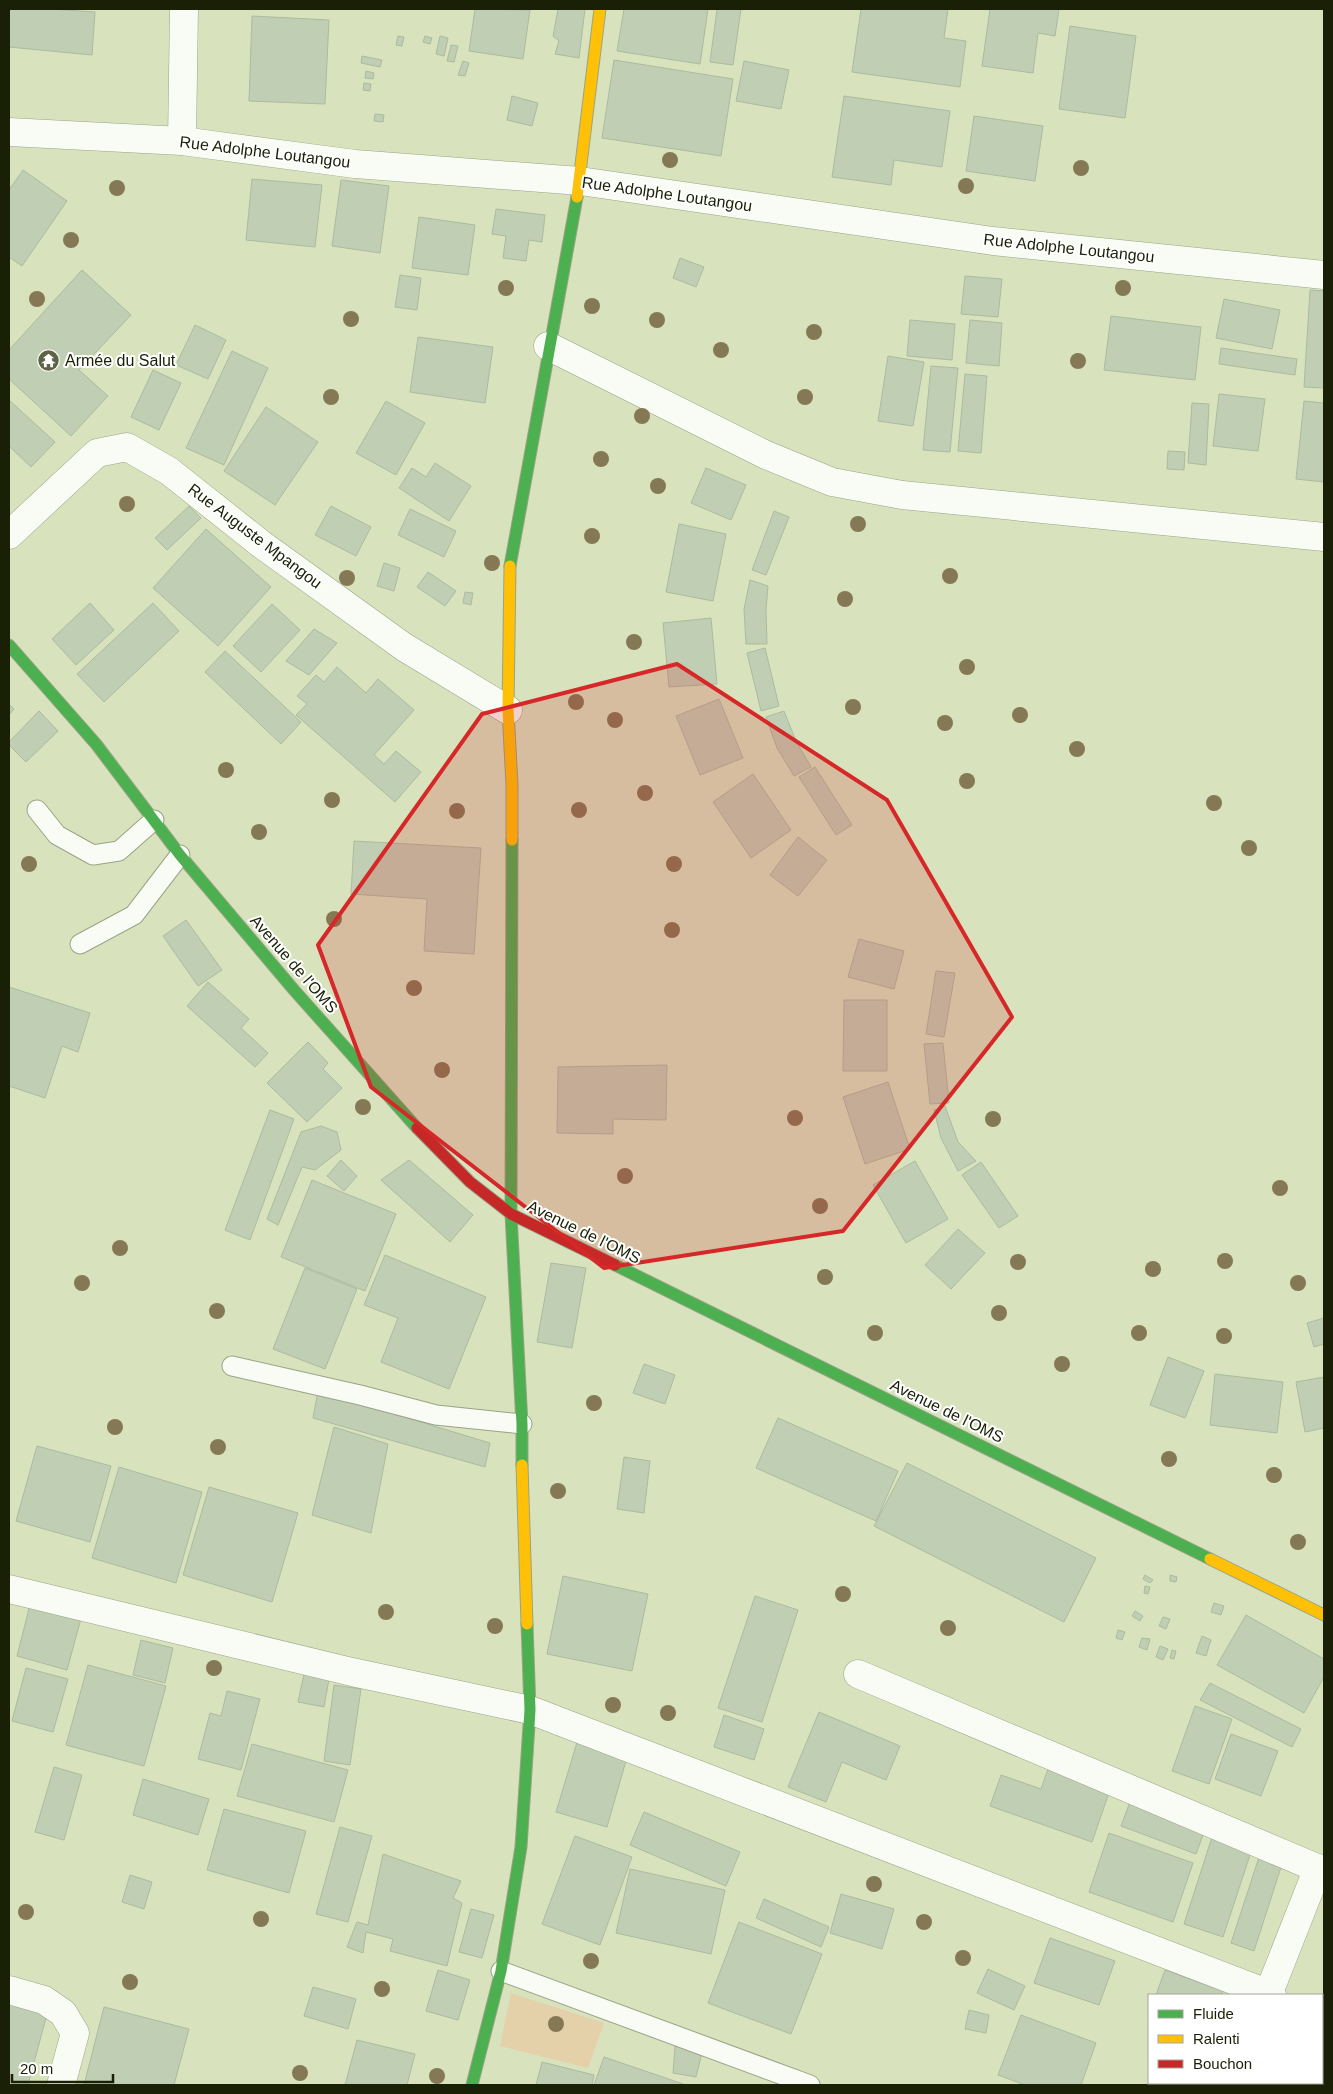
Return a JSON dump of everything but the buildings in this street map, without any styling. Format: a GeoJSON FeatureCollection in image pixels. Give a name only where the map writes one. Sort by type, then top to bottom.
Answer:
{"type":"FeatureCollection","features":[{"type":"Feature","properties":{"kind":"street"},"geometry":{"type":"LineString","coordinates":[[182,141],[184,9]]}},
{"type":"Feature","properties":{"kind":"street"},"geometry":{"type":"LineString","coordinates":[[472,2085],[501,1971],[521,1847],[530,1710],[523,1534],[522,1424],[511,1214],[512,785],[508,710],[510,561],[548,346],[580,181],[600,9]]}},
{"type":"Feature","properties":{"kind":"street","name":"Rue Adolphe Loutangou"},"geometry":{"type":"LineString","coordinates":[[9,132],[182,141],[355,164],[580,181],[993,241],[1324,275]]}},
{"type":"Feature","properties":{"kind":"street"},"geometry":{"type":"LineString","coordinates":[[548,346],[766,455],[832,482],[902,495],[1324,537]]}},
{"type":"Feature","properties":{"kind":"street","name":"Rue Auguste Mpangou"},"geometry":{"type":"LineString","coordinates":[[9,535],[97,454],[127,448],[169,471],[261,544],[404,647],[508,710]]}},
{"type":"Feature","properties":{"kind":"street","name":"Avenue de l'OMS"},"geometry":{"type":"LineString","coordinates":[[9,645],[96,744],[180,855],[294,990],[420,1131],[470,1182],[511,1214],[1324,1615]]}},
{"type":"Feature","properties":{"kind":"street"},"geometry":{"type":"LineString","coordinates":[[9,1589],[352,1672],[530,1710],[1266,1994]]}},
{"type":"Feature","properties":{"kind":"street"},"geometry":{"type":"LineString","coordinates":[[858,1674],[1321,1870],[1269,1994]]}},
{"type":"Feature","properties":{"kind":"street"},"geometry":{"type":"LineString","coordinates":[[9,1990],[44,2000],[63,2012],[75,2033],[61,2085]]}},
{"type":"Feature","properties":{"kind":"lane"},"geometry":{"type":"LineString","coordinates":[[37,810],[57,835],[93,855],[119,852],[154,820]]}},
{"type":"Feature","properties":{"kind":"lane"},"geometry":{"type":"LineString","coordinates":[[80,944],[134,914],[180,855]]}},
{"type":"Feature","properties":{"kind":"lane"},"geometry":{"type":"LineString","coordinates":[[232,1366],[360,1395],[436,1415],[522,1424]]}},
{"type":"Feature","properties":{"kind":"lane"},"geometry":{"type":"LineString","coordinates":[[501,1971],[810,2085]]}},
{"type":"Feature","properties":{"kind":"highlighted area"},"geometry":{"type":"Polygon","coordinates":[[[677,664],[887,800],[1012,1017],[843,1231],[604,1268],[371,1087],[318,945],[482,714],[677,664]]]}},
{"type":"Feature","properties":{"kind":"shaded area"},"geometry":{"type":"Polygon","coordinates":[[[511,1993],[604,2023],[588,2068],[500,2046],[511,1993]]]}},
{"type":"Feature","properties":{"kind":"traffic: fast"},"geometry":{"type":"LineString","coordinates":[[510,566],[577,197]]}},
{"type":"Feature","properties":{"kind":"traffic: fast"},"geometry":{"type":"LineString","coordinates":[[9,645],[96,744],[180,855],[294,990],[417,1128]]}},
{"type":"Feature","properties":{"kind":"traffic: fast"},"geometry":{"type":"LineString","coordinates":[[512,840],[511,1214],[522,1424],[522,1465]]}},
{"type":"Feature","properties":{"kind":"traffic: fast"},"geometry":{"type":"LineString","coordinates":[[615,1265],[1210,1559]]}},
{"type":"Feature","properties":{"kind":"traffic: fast"},"geometry":{"type":"LineString","coordinates":[[472,2085],[501,1971],[521,1847],[530,1710],[527,1624]]}},
{"type":"Feature","properties":{"kind":"traffic: slow"},"geometry":{"type":"LineString","coordinates":[[577,197],[600,9]]}},
{"type":"Feature","properties":{"kind":"traffic: slow"},"geometry":{"type":"LineString","coordinates":[[510,566],[508,710],[512,785],[512,840]]}},
{"type":"Feature","properties":{"kind":"traffic: slow"},"geometry":{"type":"LineString","coordinates":[[522,1465],[527,1624]]}},
{"type":"Feature","properties":{"kind":"traffic: slow"},"geometry":{"type":"LineString","coordinates":[[1210,1559],[1324,1615]]}},
{"type":"Feature","properties":{"kind":"traffic: jam"},"geometry":{"type":"LineString","coordinates":[[417,1128],[470,1182],[511,1214],[615,1265]]}},
{"type":"Feature","properties":{"kind":"place","name":"Armée du Salut"},"geometry":{"type":"Point","coordinates":[49,360]}}]}
